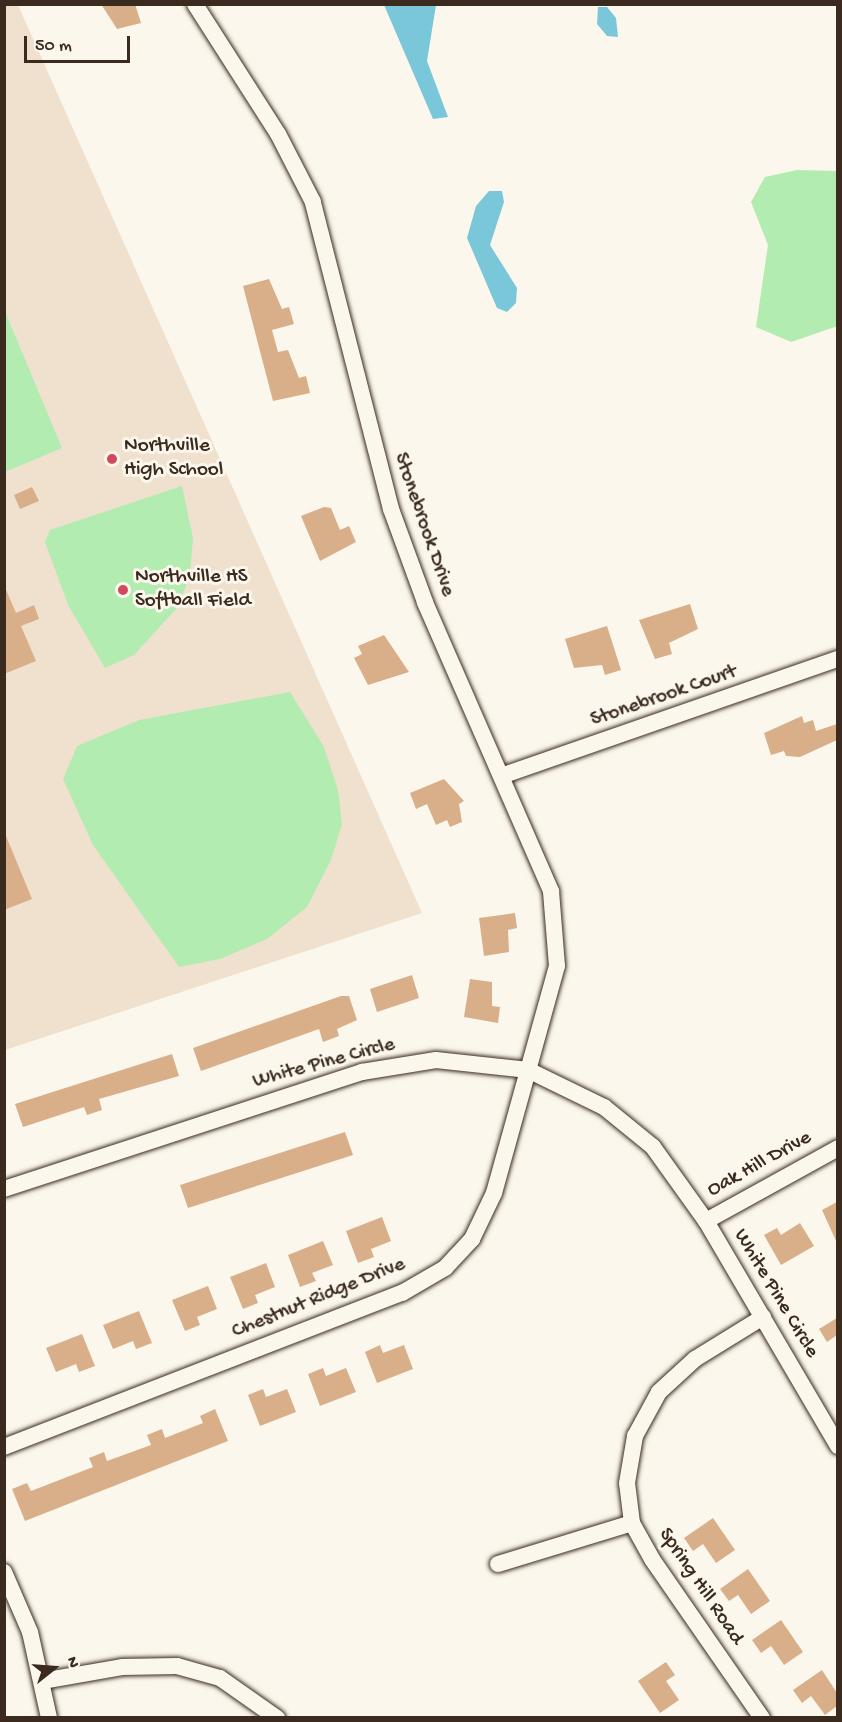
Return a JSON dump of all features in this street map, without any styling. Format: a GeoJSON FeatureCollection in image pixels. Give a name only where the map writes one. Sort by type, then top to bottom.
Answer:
{"type":"FeatureCollection","features":[{"type":"Feature","properties":{"kind":"street","name":"Stonebrook Drive"},"geometry":{"type":"LineString","coordinates":[[195,4],[278,134],[313,202],[391,509],[425,602],[504,775],[551,891],[557,928],[555,982],[528,1070]]}},
{"type":"Feature","properties":{"kind":"street","name":"Stonebrook Court"},"geometry":{"type":"LineString","coordinates":[[504,775],[837,659]]}},
{"type":"Feature","properties":{"kind":"street","name":"White Pine Circle"},"geometry":{"type":"LineString","coordinates":[[4,1189],[362,1072],[436,1060],[528,1070],[578,1091],[634,1129],[706,1221],[837,1446]]}},
{"type":"Feature","properties":{"kind":"street","name":"Chestnut Ridge Drive"},"geometry":{"type":"LineString","coordinates":[[4,1447],[402,1293],[444,1268],[483,1220],[528,1070]]}},
{"type":"Feature","properties":{"kind":"street","name":"Oak Hill Drive"},"geometry":{"type":"LineString","coordinates":[[706,1221],[837,1148]]}},
{"type":"Feature","properties":{"kind":"street","name":"Spring Hill Road"},"geometry":{"type":"LineString","coordinates":[[762,1718],[632,1524],[630,1457],[659,1392],[695,1359],[763,1317]]}},
{"type":"Feature","properties":{"kind":"street"},"geometry":{"type":"LineString","coordinates":[[498,1564],[632,1524]]}},
{"type":"Feature","properties":{"kind":"street"},"geometry":{"type":"LineString","coordinates":[[4,1572],[30,1632],[49,1718]]}},
{"type":"Feature","properties":{"kind":"street"},"geometry":{"type":"LineString","coordinates":[[42,1681],[122,1666],[177,1666],[220,1678],[277,1718]]}},
{"type":"Feature","properties":{"kind":"shaded area","name":"Northville High School"},"geometry":{"type":"Polygon","coordinates":[[[4,5],[18,5],[422,913],[5,1050],[4,5]]]}},
{"type":"Feature","properties":{"kind":"green space"},"geometry":{"type":"Polygon","coordinates":[[[797,170],[837,171],[838,326],[791,342],[756,327],[768,245],[751,202],[765,177],[797,170]]]}},
{"type":"Feature","properties":{"kind":"green space"},"geometry":{"type":"Polygon","coordinates":[[[4,309],[62,448],[5,472],[4,472],[4,309]]]}},
{"type":"Feature","properties":{"kind":"green space","name":"Northville HS Softball Field"},"geometry":{"type":"Polygon","coordinates":[[[182,486],[193,538],[190,575],[178,607],[134,655],[105,668],[68,605],[45,542],[50,530],[182,486]]]}},
{"type":"Feature","properties":{"kind":"green space"},"geometry":{"type":"Polygon","coordinates":[[[290,692],[324,747],[338,790],[342,824],[331,860],[307,907],[267,939],[220,959],[179,967],[93,845],[63,779],[77,746],[139,720],[290,692]]]}},
{"type":"Feature","properties":{"kind":"water"},"geometry":{"type":"Polygon","coordinates":[[[384,5],[436,5],[427,61],[448,117],[433,119],[384,5]]]}},
{"type":"Feature","properties":{"kind":"water"},"geometry":{"type":"Polygon","coordinates":[[[598,7],[607,7],[616,18],[618,37],[607,36],[597,24],[598,7]]]}},
{"type":"Feature","properties":{"kind":"water"},"geometry":{"type":"Polygon","coordinates":[[[489,191],[502,191],[504,202],[490,245],[517,288],[516,303],[507,312],[497,308],[467,238],[476,206],[489,191]]]}},
{"type":"Feature","properties":{"kind":"building"},"geometry":{"type":"Polygon","coordinates":[[[101,4],[135,4],[141,23],[117,29],[101,4]]]}},
{"type":"Feature","properties":{"kind":"building"},"geometry":{"type":"Polygon","coordinates":[[[269,279],[282,309],[289,307],[294,324],[272,330],[278,352],[288,350],[299,378],[306,376],[310,393],[273,401],[243,286],[269,279]]]}},
{"type":"Feature","properties":{"kind":"building"},"geometry":{"type":"Polygon","coordinates":[[[32,487],[39,501],[20,509],[14,495],[32,487]]]}},
{"type":"Feature","properties":{"kind":"building"},"geometry":{"type":"Polygon","coordinates":[[[324,507],[331,508],[340,530],[349,526],[356,542],[320,561],[301,516],[324,507]]]}},
{"type":"Feature","properties":{"kind":"building"},"geometry":{"type":"Polygon","coordinates":[[[4,585],[16,613],[34,605],[39,619],[21,626],[36,661],[4,674],[4,585]]]}},
{"type":"Feature","properties":{"kind":"building"},"geometry":{"type":"Polygon","coordinates":[[[690,604],[698,629],[669,643],[672,654],[655,659],[639,620],[690,604]]]}},
{"type":"Feature","properties":{"kind":"building"},"geometry":{"type":"Polygon","coordinates":[[[607,626],[621,670],[605,675],[602,665],[574,668],[565,639],[607,626]]]}},
{"type":"Feature","properties":{"kind":"building"},"geometry":{"type":"Polygon","coordinates":[[[384,635],[409,672],[368,685],[354,658],[362,654],[358,646],[384,635]]]}},
{"type":"Feature","properties":{"kind":"building"},"geometry":{"type":"Polygon","coordinates":[[[802,716],[804,723],[813,720],[816,731],[837,724],[837,740],[800,757],[786,756],[784,751],[771,755],[764,733],[802,716]]]}},
{"type":"Feature","properties":{"kind":"building"},"geometry":{"type":"Polygon","coordinates":[[[444,779],[464,801],[459,804],[462,822],[450,827],[447,820],[436,825],[427,804],[416,809],[410,793],[444,779]]]}},
{"type":"Feature","properties":{"kind":"building"},"geometry":{"type":"Polygon","coordinates":[[[4,831],[32,899],[4,910],[4,831]]]}},
{"type":"Feature","properties":{"kind":"building"},"geometry":{"type":"Polygon","coordinates":[[[515,913],[517,928],[508,930],[509,952],[484,956],[479,918],[515,913]]]}},
{"type":"Feature","properties":{"kind":"building"},"geometry":{"type":"Polygon","coordinates":[[[412,975],[419,998],[377,1012],[370,989],[412,975]]]}},
{"type":"Feature","properties":{"kind":"building"},"geometry":{"type":"Polygon","coordinates":[[[470,979],[492,982],[492,1006],[500,1007],[498,1023],[464,1017],[470,979]]]}},
{"type":"Feature","properties":{"kind":"building"},"geometry":{"type":"Polygon","coordinates":[[[341,996],[349,996],[357,1020],[337,1029],[339,1036],[323,1042],[319,1029],[201,1071],[193,1048],[341,996]]]}},
{"type":"Feature","properties":{"kind":"building"},"geometry":{"type":"Polygon","coordinates":[[[172,1054],[179,1076],[99,1099],[102,1110],[87,1115],[84,1107],[23,1127],[15,1104],[172,1054]]]}},
{"type":"Feature","properties":{"kind":"building"},"geometry":{"type":"Polygon","coordinates":[[[345,1132],[353,1155],[188,1208],[180,1185],[345,1132]]]}},
{"type":"Feature","properties":{"kind":"building"},"geometry":{"type":"Polygon","coordinates":[[[837,1202],[837,1243],[822,1210],[837,1202]]]}},
{"type":"Feature","properties":{"kind":"building"},"geometry":{"type":"Polygon","coordinates":[[[382,1217],[391,1241],[371,1249],[374,1257],[358,1263],[346,1231],[382,1217]]]}},
{"type":"Feature","properties":{"kind":"building"},"geometry":{"type":"Polygon","coordinates":[[[800,1223],[814,1246],[781,1265],[764,1235],[777,1228],[781,1235],[800,1223]]]}},
{"type":"Feature","properties":{"kind":"building"},"geometry":{"type":"Polygon","coordinates":[[[323,1241],[333,1265],[312,1273],[316,1281],[300,1287],[288,1255],[323,1241]]]}},
{"type":"Feature","properties":{"kind":"building"},"geometry":{"type":"Polygon","coordinates":[[[266,1263],[275,1287],[255,1295],[258,1303],[243,1309],[230,1277],[266,1263]]]}},
{"type":"Feature","properties":{"kind":"building"},"geometry":{"type":"Polygon","coordinates":[[[208,1286],[217,1309],[197,1317],[200,1325],[185,1331],[172,1300],[208,1286]]]}},
{"type":"Feature","properties":{"kind":"building"},"geometry":{"type":"Polygon","coordinates":[[[139,1311],[152,1343],[136,1349],[133,1341],[113,1349],[103,1325],[139,1311]]]}},
{"type":"Feature","properties":{"kind":"building"},"geometry":{"type":"Polygon","coordinates":[[[837,1318],[837,1335],[827,1342],[819,1329],[837,1318]]]}},
{"type":"Feature","properties":{"kind":"building"},"geometry":{"type":"Polygon","coordinates":[[[82,1334],[95,1366],[79,1372],[76,1364],[56,1372],[46,1348],[82,1334]]]}},
{"type":"Feature","properties":{"kind":"building"},"geometry":{"type":"Polygon","coordinates":[[[380,1345],[383,1353],[404,1345],[413,1369],[377,1383],[365,1352],[380,1345]]]}},
{"type":"Feature","properties":{"kind":"building"},"geometry":{"type":"Polygon","coordinates":[[[323,1368],[326,1376],[346,1368],[356,1392],[320,1406],[308,1374],[323,1368]]]}},
{"type":"Feature","properties":{"kind":"building"},"geometry":{"type":"Polygon","coordinates":[[[263,1389],[266,1397],[287,1389],[296,1412],[260,1426],[248,1395],[263,1389]]]}},
{"type":"Feature","properties":{"kind":"building"},"geometry":{"type":"Polygon","coordinates":[[[215,1409],[228,1441],[25,1521],[12,1489],[27,1483],[31,1491],[93,1467],[89,1458],[104,1452],[107,1461],[151,1445],[147,1435],[162,1429],[165,1438],[203,1423],[200,1416],[215,1409]]]}},
{"type":"Feature","properties":{"kind":"building"},"geometry":{"type":"Polygon","coordinates":[[[713,1518],[735,1550],[716,1563],[703,1544],[693,1551],[684,1538],[713,1518]]]}},
{"type":"Feature","properties":{"kind":"building"},"geometry":{"type":"Polygon","coordinates":[[[748,1569],[770,1601],[751,1614],[738,1595],[729,1601],[720,1589],[748,1569]]]}},
{"type":"Feature","properties":{"kind":"building"},"geometry":{"type":"Polygon","coordinates":[[[781,1620],[803,1652],[784,1665],[771,1646],[761,1653],[752,1640],[781,1620]]]}},
{"type":"Feature","properties":{"kind":"building"},"geometry":{"type":"Polygon","coordinates":[[[666,1662],[675,1675],[666,1681],[679,1700],[660,1713],[638,1681],[666,1662]]]}},
{"type":"Feature","properties":{"kind":"building"},"geometry":{"type":"Polygon","coordinates":[[[822,1670],[837,1693],[837,1706],[825,1715],[811,1696],[802,1703],[793,1690],[822,1670]]]}},
{"type":"Feature","properties":{"kind":"place","name":"Northville High School"},"geometry":{"type":"Point","coordinates":[112,459]}},
{"type":"Feature","properties":{"kind":"place","name":"Northville HS Softball Field"},"geometry":{"type":"Point","coordinates":[123,590]}}]}
